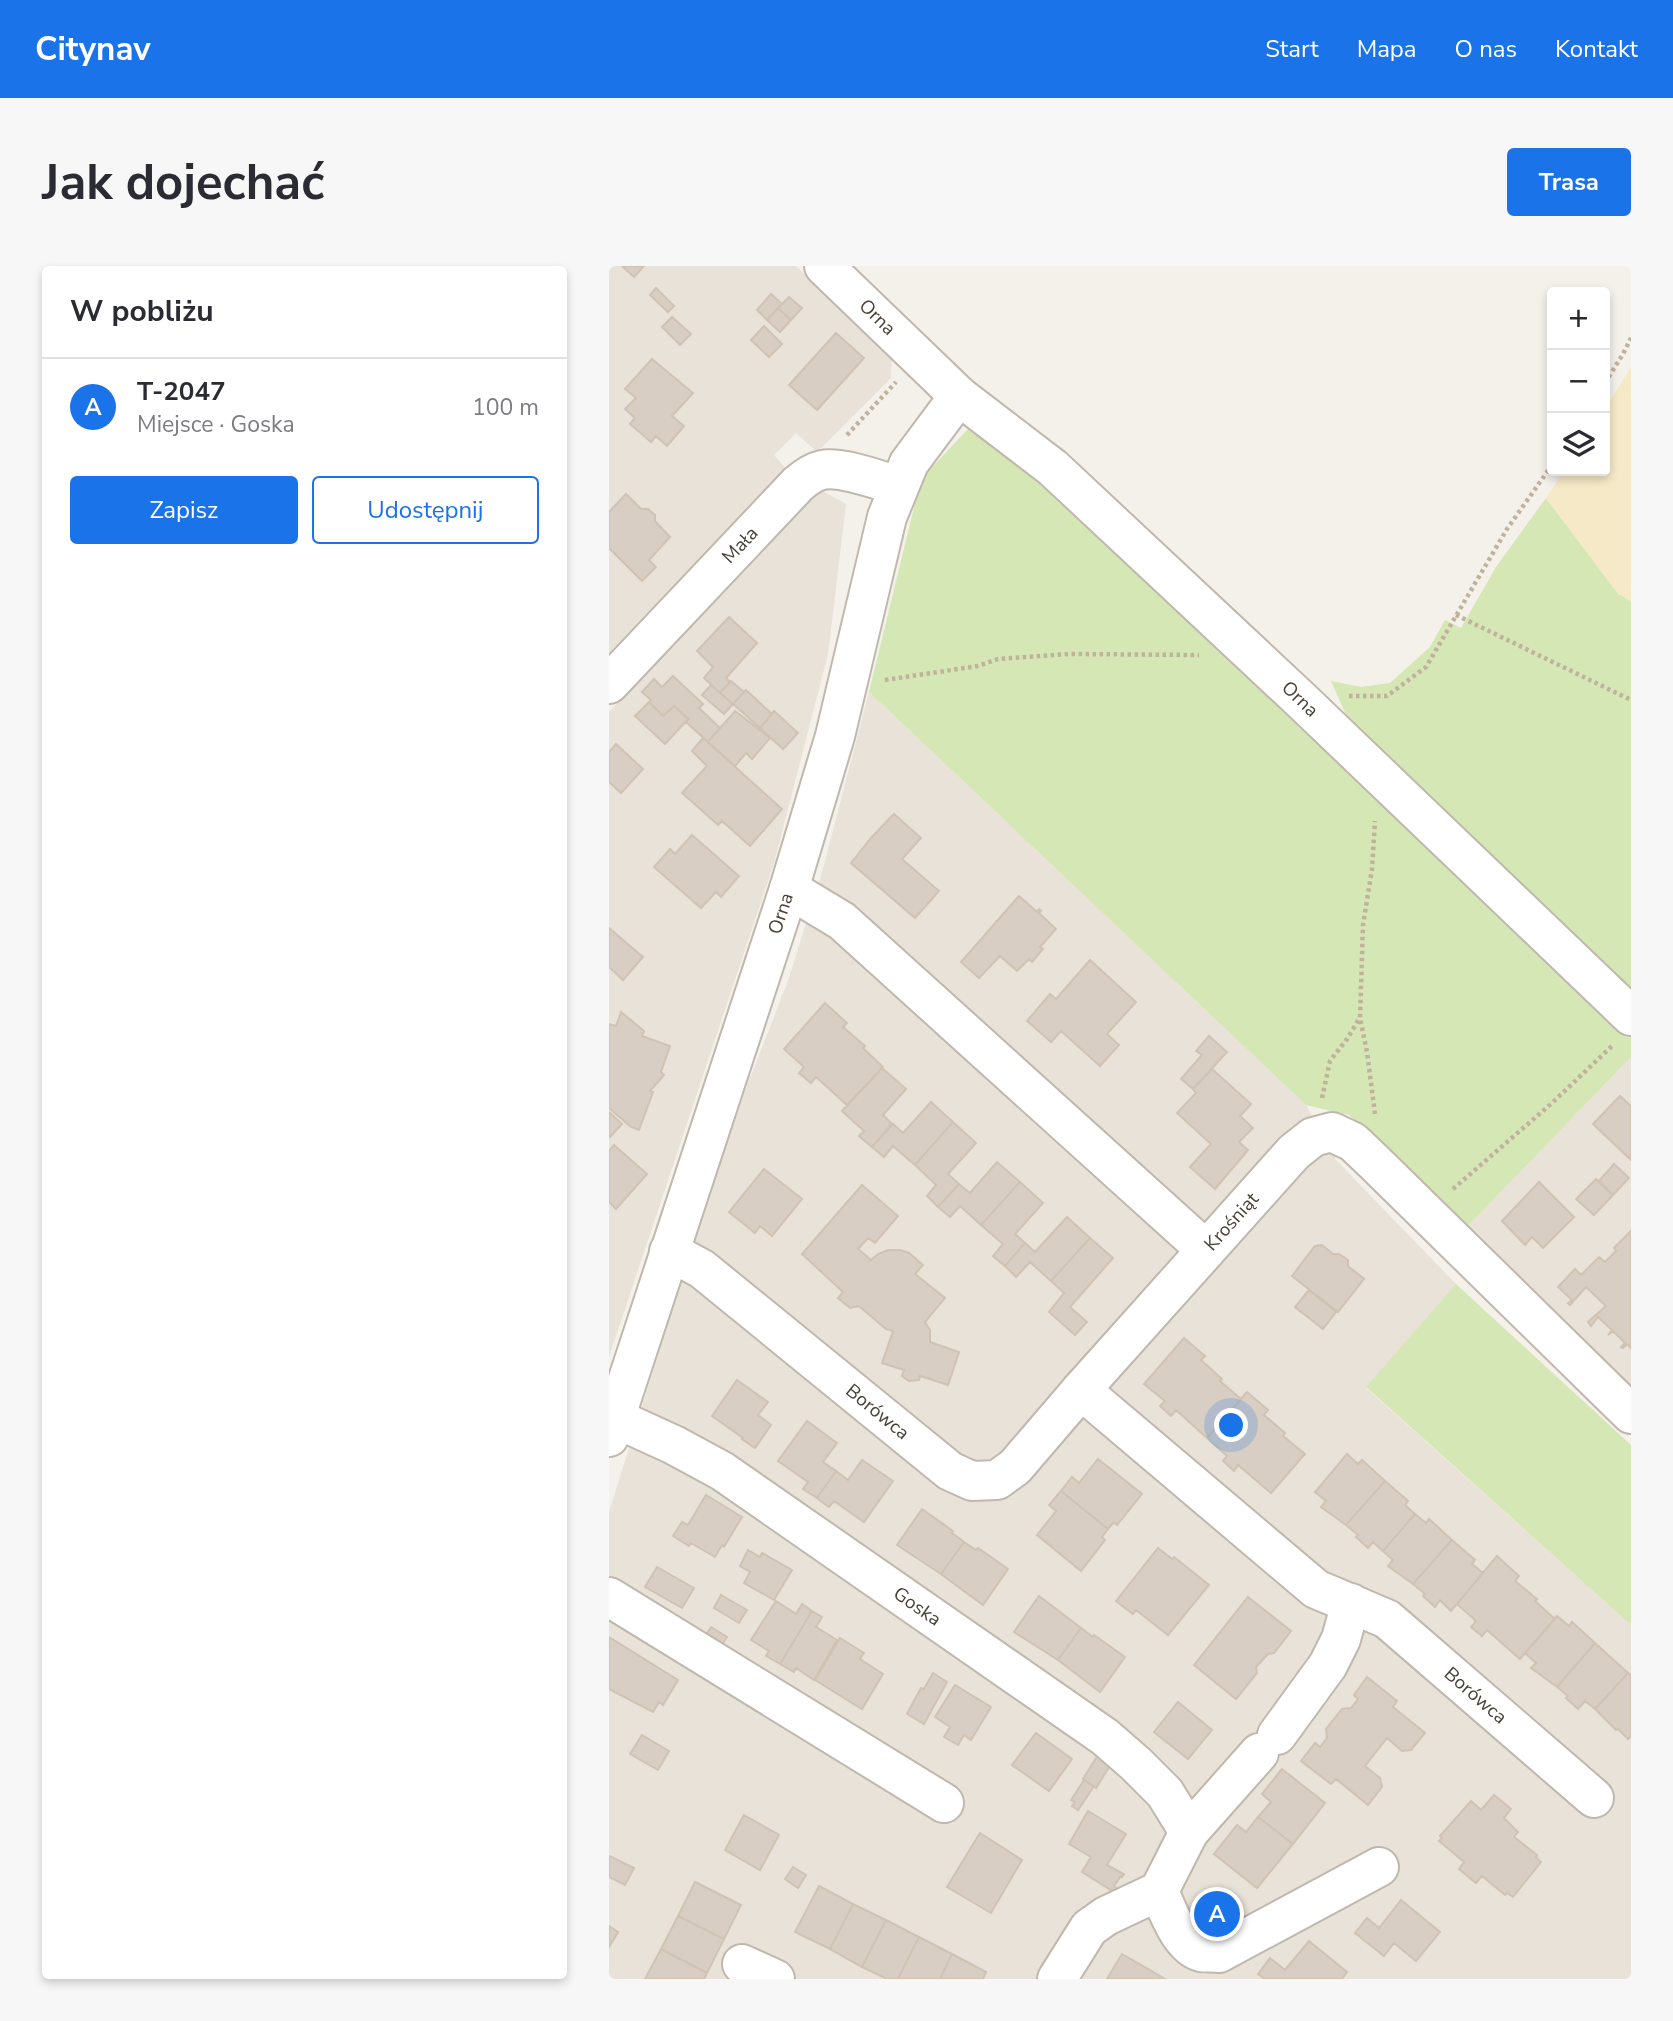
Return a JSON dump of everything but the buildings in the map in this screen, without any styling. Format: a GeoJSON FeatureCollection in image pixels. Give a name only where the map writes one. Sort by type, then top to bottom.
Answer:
{"type":"FeatureCollection","features":[{"type":"Feature","properties":{"kind":"street","name":"Orna"},"geometry":{"type":"LineString","coordinates":[[824,266],[959,396],[1053,468],[1301,700],[1384,779],[1626,1026]]}},
{"type":"Feature","properties":{"kind":"street","name":"Orna"},"geometry":{"type":"LineString","coordinates":[[612,1427],[789,888],[835,736],[887,517],[909,463],[959,396]]}},
{"type":"Feature","properties":{"kind":"street"},"geometry":{"type":"LineString","coordinates":[[823,470],[839,470],[898,486]]}},
{"type":"Feature","properties":{"kind":"street","name":"Mała"},"geometry":{"type":"LineString","coordinates":[[609,684],[798,484],[823,470]]}},
{"type":"Feature","properties":{"kind":"street","name":"Krośniąt"},"geometry":{"type":"LineString","coordinates":[[789,888],[842,921],[1206,1250],[1294,1152],[1313,1137]]}},
{"type":"Feature","properties":{"kind":"street"},"geometry":{"type":"LineString","coordinates":[[1313,1137],[1332,1132],[1353,1142],[1631,1414]]}},
{"type":"Feature","properties":{"kind":"street","name":"Borówca"},"geometry":{"type":"LineString","coordinates":[[669,1251],[702,1269],[950,1471],[972,1481],[997,1480],[1015,1467],[1206,1250]]}},
{"type":"Feature","properties":{"kind":"street","name":"Borówca"},"geometry":{"type":"LineString","coordinates":[[1081,1390],[1316,1588],[1387,1619],[1594,1798]]}},
{"type":"Feature","properties":{"kind":"street","name":"Goska"},"geometry":{"type":"LineString","coordinates":[[612,1427],[674,1445],[722,1471],[1105,1737],[1165,1793],[1189,1832]]}},
{"type":"Feature","properties":{"kind":"street"},"geometry":{"type":"LineString","coordinates":[[609,1597],[944,1803]]}},
{"type":"Feature","properties":{"kind":"street"},"geometry":{"type":"LineString","coordinates":[[1058,1979],[1089,1928],[1106,1916],[1159,1891],[1189,1832],[1268,1744],[1328,1665],[1341,1639],[1351,1603]]}},
{"type":"Feature","properties":{"kind":"street"},"geometry":{"type":"LineString","coordinates":[[1159,1891],[1178,1931],[1189,1946],[1201,1952],[1219,1953],[1379,1867]]}},
{"type":"Feature","properties":{"kind":"path"},"geometry":{"type":"LineString","coordinates":[[1610,375],[1631,338]]}},
{"type":"Feature","properties":{"kind":"path"},"geometry":{"type":"LineString","coordinates":[[823,470],[829,455],[896,382],[901,340]]}},
{"type":"Feature","properties":{"kind":"path"},"geometry":{"type":"LineString","coordinates":[[1301,700],[1317,696],[1387,696],[1426,667],[1507,528],[1547,472]]}},
{"type":"Feature","properties":{"kind":"path"},"geometry":{"type":"LineString","coordinates":[[1457,615],[1631,700]]}},
{"type":"Feature","properties":{"kind":"path"},"geometry":{"type":"LineString","coordinates":[[846,690],[893,678],[978,666],[998,659],[1070,654],[1202,655]]}},
{"type":"Feature","properties":{"kind":"path"},"geometry":{"type":"LineString","coordinates":[[1373,1161],[1375,1108],[1360,1018],[1363,925],[1372,869],[1377,807],[1384,779]]}},
{"type":"Feature","properties":{"kind":"path"},"geometry":{"type":"LineString","coordinates":[[1313,1137],[1330,1060],[1347,1040],[1360,1018]]}},
{"type":"Feature","properties":{"kind":"path"},"geometry":{"type":"LineString","coordinates":[[1426,1213],[1552,1103],[1626,1026]]}},
{"type":"Feature","properties":{"kind":"shaded area"},"geometry":{"type":"Polygon","coordinates":[[[609,266],[796,266],[892,356],[891,378],[817,452],[796,433],[774,455],[789,472],[609,658],[609,266]]]}},
{"type":"Feature","properties":{"kind":"shaded area"},"geometry":{"type":"Polygon","coordinates":[[[821,490],[846,504],[828,654],[774,863],[609,1357],[609,712],[821,490]]]}},
{"type":"Feature","properties":{"kind":"shaded area"},"geometry":{"type":"Polygon","coordinates":[[[869,692],[1306,1105],[1336,1160],[1456,1284],[1366,1388],[1631,1625],[1631,1979],[609,1979],[609,1512],[699,1224],[747,1086],[788,981],[823,869],[869,692]]]}},
{"type":"Feature","properties":{"kind":"shaded area"},"geometry":{"type":"Polygon","coordinates":[[[1631,1057],[1631,1387],[1466,1228],[1631,1057]]]}},
{"type":"Feature","properties":{"kind":"green space"},"geometry":{"type":"Polygon","coordinates":[[[968,429],[1044,485],[1631,1033],[1631,1057],[1466,1228],[1349,1115],[1306,1105],[869,692],[921,479],[968,429]]]}},
{"type":"Feature","properties":{"kind":"green space"},"geometry":{"type":"Polygon","coordinates":[[[1546,498],[1618,593],[1631,601],[1631,993],[1351,726],[1331,681],[1361,687],[1390,683],[1430,647],[1445,620],[1461,628],[1496,567],[1546,498]]]}},
{"type":"Feature","properties":{"kind":"green space"},"geometry":{"type":"Polygon","coordinates":[[[1456,1284],[1631,1445],[1631,1625],[1366,1387],[1456,1284]]]}},
{"type":"Feature","properties":{"kind":"sand"},"geometry":{"type":"Polygon","coordinates":[[[1631,367],[1631,601],[1618,594],[1546,498],[1561,476],[1610,476],[1610,401],[1631,367]]]}},
{"type":"Feature","properties":{"kind":"place","name":"T-2047"},"geometry":{"type":"Point","coordinates":[1217,1914]}}]}
